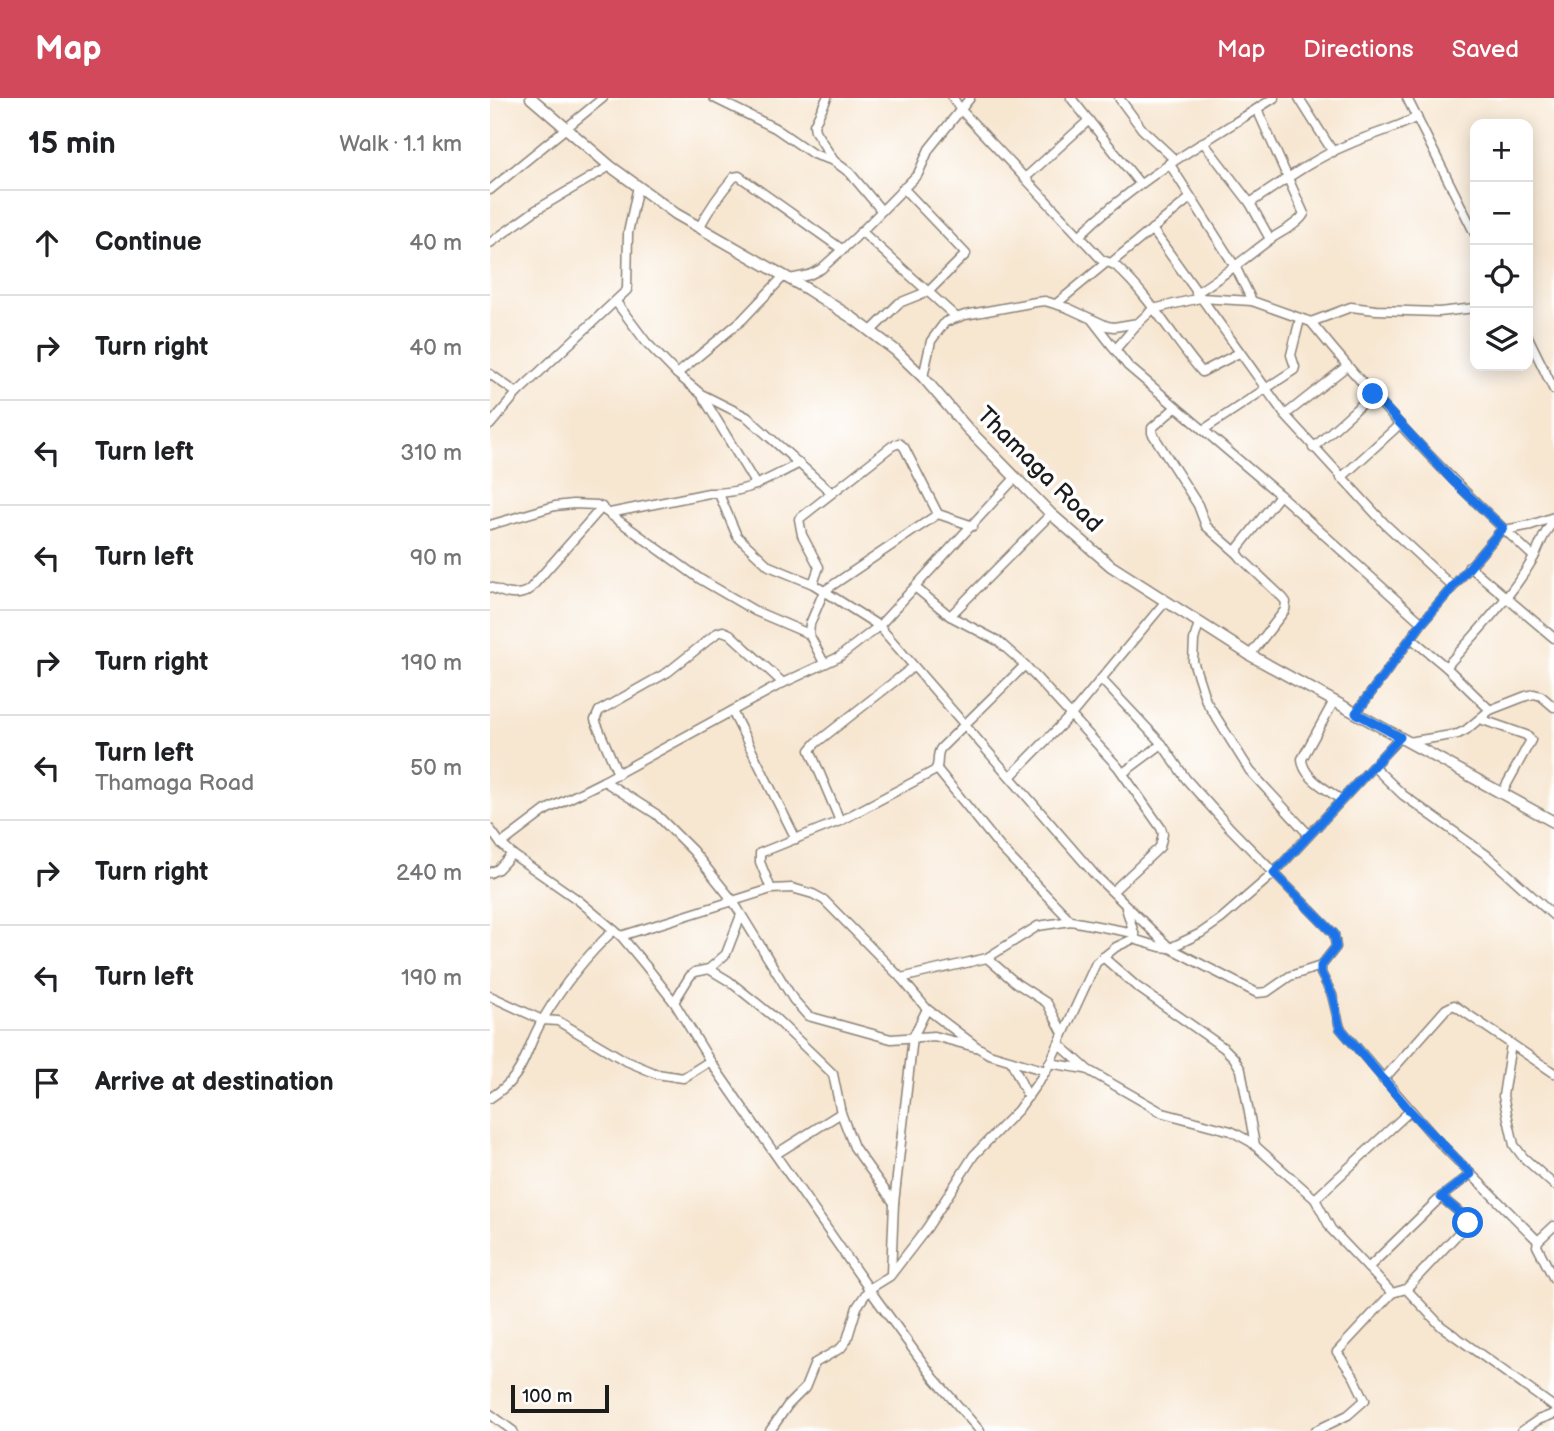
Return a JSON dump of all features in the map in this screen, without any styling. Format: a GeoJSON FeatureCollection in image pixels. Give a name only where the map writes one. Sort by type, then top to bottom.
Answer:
{"type":"FeatureCollection","features":[{"type":"Feature","properties":{"kind":"main road","name":"Thamaga Road"},"geometry":{"type":"LineString","coordinates":[[531,98],[610,166],[699,228],[787,278],[871,331],[923,377],[967,428],[1051,514],[1111,566],[1250,655],[1554,822]]}},
{"type":"Feature","properties":{"kind":"street"},"geometry":{"type":"LineString","coordinates":[[490,190],[603,98]]}},
{"type":"Feature","properties":{"kind":"street"},"geometry":{"type":"LineString","coordinates":[[715,98],[775,128],[813,154],[834,161]]}},
{"type":"Feature","properties":{"kind":"street"},"geometry":{"type":"LineString","coordinates":[[827,98],[814,125],[815,131],[834,161],[855,178],[881,210]]}},
{"type":"Feature","properties":{"kind":"street"},"geometry":{"type":"LineString","coordinates":[[953,98],[960,109],[1079,236],[1109,262],[1153,309],[1202,372],[1239,353]]}},
{"type":"Feature","properties":{"kind":"street"},"geometry":{"type":"LineString","coordinates":[[677,374],[787,278],[814,273],[843,250],[922,167],[929,149],[970,98]]}},
{"type":"Feature","properties":{"kind":"street"},"geometry":{"type":"LineString","coordinates":[[1071,98],[1140,184]]}},
{"type":"Feature","properties":{"kind":"street"},"geometry":{"type":"LineString","coordinates":[[1119,98],[1171,161],[1190,198],[1236,268],[1252,301]]}},
{"type":"Feature","properties":{"kind":"street"},"geometry":{"type":"LineString","coordinates":[[1079,236],[1105,210],[1171,161],[1275,98]]}},
{"type":"Feature","properties":{"kind":"street"},"geometry":{"type":"LineString","coordinates":[[1298,98],[1333,152]]}},
{"type":"Feature","properties":{"kind":"street"},"geometry":{"type":"LineString","coordinates":[[1407,98],[1470,224]]}},
{"type":"Feature","properties":{"kind":"street"},"geometry":{"type":"LineString","coordinates":[[1115,350],[1153,309],[1198,295],[1304,214],[1257,109]]}},
{"type":"Feature","properties":{"kind":"street"},"geometry":{"type":"LineString","coordinates":[[1250,203],[1333,152],[1396,129],[1417,117]]}},
{"type":"Feature","properties":{"kind":"street"},"geometry":{"type":"LineString","coordinates":[[1025,178],[1089,120]]}},
{"type":"Feature","properties":{"kind":"street"},"geometry":{"type":"LineString","coordinates":[[1203,142],[1250,203],[1270,239]]}},
{"type":"Feature","properties":{"kind":"street"},"geometry":{"type":"LineString","coordinates":[[490,243],[536,210],[610,166]]}},
{"type":"Feature","properties":{"kind":"street"},"geometry":{"type":"LineString","coordinates":[[699,228],[710,206],[734,177],[739,176],[843,250]]}},
{"type":"Feature","properties":{"kind":"street"},"geometry":{"type":"LineString","coordinates":[[490,425],[517,393],[626,290],[627,240],[638,186]]}},
{"type":"Feature","properties":{"kind":"street"},"geometry":{"type":"LineString","coordinates":[[871,331],[899,303],[929,291],[966,251],[903,188]]}},
{"type":"Feature","properties":{"kind":"street"},"geometry":{"type":"LineString","coordinates":[[1056,304],[1190,198]]}},
{"type":"Feature","properties":{"kind":"street"},"geometry":{"type":"LineString","coordinates":[[1152,229],[1285,415],[1385,524],[1453,587]]}},
{"type":"Feature","properties":{"kind":"street"},"geometry":{"type":"LineString","coordinates":[[861,231],[956,317]]}},
{"type":"Feature","properties":{"kind":"street"},"geometry":{"type":"LineString","coordinates":[[1198,295],[1252,301],[1311,322],[1399,425],[1534,557]]}},
{"type":"Feature","properties":{"kind":"street"},"geometry":{"type":"LineString","coordinates":[[923,377],[931,341],[945,322],[956,317],[1045,301],[1107,326],[1138,323]]}},
{"type":"Feature","properties":{"kind":"street"},"geometry":{"type":"LineString","coordinates":[[616,302],[646,342],[677,374],[701,394],[747,417],[832,493]]}},
{"type":"Feature","properties":{"kind":"street"},"geometry":{"type":"LineString","coordinates":[[1311,322],[1351,307],[1439,312],[1470,309]]}},
{"type":"Feature","properties":{"kind":"street"},"geometry":{"type":"LineString","coordinates":[[1091,319],[1128,366],[1280,495],[1422,623]]}},
{"type":"Feature","properties":{"kind":"street"},"geometry":{"type":"LineString","coordinates":[[1203,430],[1295,369],[1291,355],[1300,319]]}},
{"type":"Feature","properties":{"kind":"street"},"geometry":{"type":"LineString","coordinates":[[1533,347],[1554,390]]}},
{"type":"Feature","properties":{"kind":"street"},"geometry":{"type":"LineString","coordinates":[[1285,415],[1347,366]]}},
{"type":"Feature","properties":{"kind":"street"},"geometry":{"type":"LineString","coordinates":[[490,374],[517,393]]}},
{"type":"Feature","properties":{"kind":"street"},"geometry":{"type":"LineString","coordinates":[[701,394],[756,485]]}},
{"type":"Feature","properties":{"kind":"street"},"geometry":{"type":"LineString","coordinates":[[1313,448],[1373,394]]}},
{"type":"Feature","properties":{"kind":"street"},"geometry":{"type":"LineString","coordinates":[[1176,407],[1152,428],[1152,433],[1199,505],[1206,526],[1283,598],[1286,606],[1250,655]]}},
{"type":"Feature","properties":{"kind":"street"},"geometry":{"type":"LineString","coordinates":[[1341,478],[1399,425]]}},
{"type":"Feature","properties":{"kind":"street"},"geometry":{"type":"LineString","coordinates":[[813,584],[819,567],[802,535],[798,521],[899,443],[904,447],[937,514],[974,526]]}},
{"type":"Feature","properties":{"kind":"street"},"geometry":{"type":"LineString","coordinates":[[610,513],[756,485],[798,464]]}},
{"type":"Feature","properties":{"kind":"street"},"geometry":{"type":"LineString","coordinates":[[501,844],[546,810],[618,774],[783,682],[839,657],[879,626],[1016,478]]}},
{"type":"Feature","properties":{"kind":"street"},"geometry":{"type":"LineString","coordinates":[[719,494],[734,532],[773,568],[813,584],[879,626],[1095,875],[1170,948],[1257,993],[1267,992],[1290,976],[1321,966],[1336,947],[1334,934],[1186,779],[1162,744],[1101,679]]}},
{"type":"Feature","properties":{"kind":"street"},"geometry":{"type":"LineString","coordinates":[[1238,554],[1240,545],[1280,495]]}},
{"type":"Feature","properties":{"kind":"street"},"geometry":{"type":"LineString","coordinates":[[490,525],[555,506],[590,504],[602,507],[700,579],[755,611],[810,634]]}},
{"type":"Feature","properties":{"kind":"street"},"geometry":{"type":"LineString","coordinates":[[490,587],[509,594],[529,590],[602,507]]}},
{"type":"Feature","properties":{"kind":"street"},"geometry":{"type":"LineString","coordinates":[[824,663],[810,634],[810,624],[824,591],[937,514]]}},
{"type":"Feature","properties":{"kind":"street"},"geometry":{"type":"LineString","coordinates":[[950,616],[1051,514]]}},
{"type":"Feature","properties":{"kind":"street"},"geometry":{"type":"LineString","coordinates":[[1356,713],[1422,623],[1504,529],[1554,519]]}},
{"type":"Feature","properties":{"kind":"street"},"geometry":{"type":"LineString","coordinates":[[1446,667],[1506,596],[1534,557],[1544,532],[1554,519]]}},
{"type":"Feature","properties":{"kind":"street"},"geometry":{"type":"LineString","coordinates":[[1469,566],[1554,638]]}},
{"type":"Feature","properties":{"kind":"street"},"geometry":{"type":"LineString","coordinates":[[916,588],[950,616],[998,641],[1025,665],[1123,773],[1161,828],[1163,840],[1160,847],[1113,891]]}},
{"type":"Feature","properties":{"kind":"street"},"geometry":{"type":"LineString","coordinates":[[1011,776],[1072,714],[1165,602]]}},
{"type":"Feature","properties":{"kind":"street"},"geometry":{"type":"LineString","coordinates":[[1199,623],[1194,640],[1193,661],[1206,701],[1250,771],[1309,835]]}},
{"type":"Feature","properties":{"kind":"street"},"geometry":{"type":"LineString","coordinates":[[618,774],[595,720],[599,711],[668,672],[716,633],[723,631],[730,634],[783,682]]}},
{"type":"Feature","properties":{"kind":"street"},"geometry":{"type":"LineString","coordinates":[[1411,638],[1446,667],[1490,710]]}},
{"type":"Feature","properties":{"kind":"street"},"geometry":{"type":"LineString","coordinates":[[1025,665],[938,752],[937,769],[992,838],[1071,920]]}},
{"type":"Feature","properties":{"kind":"street"},"geometry":{"type":"LineString","coordinates":[[840,821],[810,750],[913,667]]}},
{"type":"Feature","properties":{"kind":"street"},"geometry":{"type":"LineString","coordinates":[[901,978],[987,958],[1038,926],[1071,920],[1170,948],[1201,933],[1221,919],[1274,873],[1340,800],[1404,739],[1458,734],[1490,710],[1534,694],[1541,696],[1554,707]]}},
{"type":"Feature","properties":{"kind":"street"},"geometry":{"type":"LineString","coordinates":[[1334,701],[1302,759],[1302,764],[1308,775],[1340,800]]}},
{"type":"Feature","properties":{"kind":"street"},"geometry":{"type":"LineString","coordinates":[[732,711],[796,839]]}},
{"type":"Feature","properties":{"kind":"street"},"geometry":{"type":"LineString","coordinates":[[1480,719],[1526,735],[1531,740],[1502,793]]}},
{"type":"Feature","properties":{"kind":"street"},"geometry":{"type":"LineString","coordinates":[[1123,773],[1162,744]]}},
{"type":"Feature","properties":{"kind":"street"},"geometry":{"type":"LineString","coordinates":[[1373,766],[1403,795],[1488,856],[1554,916]]}},
{"type":"Feature","properties":{"kind":"street"},"geometry":{"type":"LineString","coordinates":[[771,888],[760,862],[760,853],[840,821],[937,769]]}},
{"type":"Feature","properties":{"kind":"street"},"geometry":{"type":"LineString","coordinates":[[604,781],[656,814],[693,851],[733,901],[793,999],[808,1016],[891,1039],[934,1036],[977,1047],[1011,1061],[1088,1070]]}},
{"type":"Feature","properties":{"kind":"street"},"geometry":{"type":"LineString","coordinates":[[490,829],[512,854],[578,900],[617,933],[674,1002],[710,1061],[869,1289],[934,1378],[980,1431]]}},
{"type":"Feature","properties":{"kind":"street"},"geometry":{"type":"LineString","coordinates":[[490,873],[512,854]]}},
{"type":"Feature","properties":{"kind":"street"},"geometry":{"type":"LineString","coordinates":[[490,1098],[507,1086],[519,1072],[542,1020],[589,956],[617,933],[771,888],[792,888],[824,900],[901,978],[927,1009],[977,1047]]}},
{"type":"Feature","properties":{"kind":"street"},"geometry":{"type":"LineString","coordinates":[[1126,905],[1135,936]]}},
{"type":"Feature","properties":{"kind":"street"},"geometry":{"type":"LineString","coordinates":[[674,1002],[690,976],[709,969],[730,948],[741,915]]}},
{"type":"Feature","properties":{"kind":"street"},"geometry":{"type":"LineString","coordinates":[[770,1431],[788,1405],[805,1388],[816,1363],[841,1348],[847,1340],[857,1307],[869,1289],[890,1276],[927,1228],[974,1154],[1028,1097],[1059,1044],[1090,971],[1103,957],[1135,936]]}},
{"type":"Feature","properties":{"kind":"street"},"geometry":{"type":"LineString","coordinates":[[1103,957],[1136,986],[1224,1048],[1234,1058],[1241,1070],[1255,1146]]}},
{"type":"Feature","properties":{"kind":"street"},"geometry":{"type":"LineString","coordinates":[[987,958],[1016,983],[1047,1003],[1063,1033]]}},
{"type":"Feature","properties":{"kind":"street"},"geometry":{"type":"LineString","coordinates":[[1321,966],[1340,1028],[1410,1111],[1538,1241],[1538,1251],[1554,1279]]}},
{"type":"Feature","properties":{"kind":"street"},"geometry":{"type":"LineString","coordinates":[[709,969],[729,981],[774,1017],[833,1074],[841,1113],[854,1147],[894,1203]]}},
{"type":"Feature","properties":{"kind":"street"},"geometry":{"type":"LineString","coordinates":[[490,996],[542,1020],[558,1021],[624,1060],[657,1074],[682,1077],[710,1061]]}},
{"type":"Feature","properties":{"kind":"street"},"geometry":{"type":"LineString","coordinates":[[1383,1080],[1446,1009],[1454,1005],[1554,1073]]}},
{"type":"Feature","properties":{"kind":"street"},"geometry":{"type":"LineString","coordinates":[[890,1276],[894,1203],[913,1037],[927,1009]]}},
{"type":"Feature","properties":{"kind":"street"},"geometry":{"type":"LineString","coordinates":[[1059,1044],[1088,1070],[1163,1114],[1231,1131],[1255,1146],[1315,1199],[1331,1229],[1392,1293]]}},
{"type":"Feature","properties":{"kind":"street"},"geometry":{"type":"LineString","coordinates":[[1511,1044],[1503,1096],[1514,1145],[1523,1157],[1554,1185]]}},
{"type":"Feature","properties":{"kind":"street"},"geometry":{"type":"LineString","coordinates":[[1011,1061],[1028,1097]]}},
{"type":"Feature","properties":{"kind":"street"},"geometry":{"type":"LineString","coordinates":[[1315,1199],[1410,1111]]}},
{"type":"Feature","properties":{"kind":"street"},"geometry":{"type":"LineString","coordinates":[[776,1154],[841,1113]]}},
{"type":"Feature","properties":{"kind":"street"},"geometry":{"type":"LineString","coordinates":[[1368,1268],[1441,1197],[1471,1174]]}},
{"type":"Feature","properties":{"kind":"street"},"geometry":{"type":"LineString","coordinates":[[1315,1431],[1348,1415],[1365,1400],[1337,1352],[1392,1293],[1406,1289],[1467,1224],[1465,1217],[1441,1197]]}},
{"type":"Feature","properties":{"kind":"street"},"geometry":{"type":"LineString","coordinates":[[1538,1241],[1554,1226]]}},
{"type":"Feature","properties":{"kind":"street"},"geometry":{"type":"LineString","coordinates":[[1406,1289],[1441,1326],[1554,1407]]}},
{"type":"Feature","properties":{"kind":"street"},"geometry":{"type":"LineString","coordinates":[[490,1414],[513,1431]]}},
{"type":"Feature","properties":{"kind":"street"},"geometry":{"type":"LineString","coordinates":[[1522,1431],[1538,1420],[1554,1414]]}},
{"type":"Feature","properties":{"kind":"street"},"geometry":{"type":"LineString","coordinates":[[968,1431],[970,1418]]}},
{"type":"Feature","properties":{"kind":"route"},"geometry":{"type":"LineString","coordinates":[[1373,394],[1453,481],[1503,528],[1422,623],[1356,713],[1400,737],[1274,873],[1327,925],[1337,941],[1336,947],[1321,966],[1321,973],[1332,995],[1340,1028],[1410,1111],[1471,1174],[1441,1197],[1465,1217],[1468,1223]]}}]}
